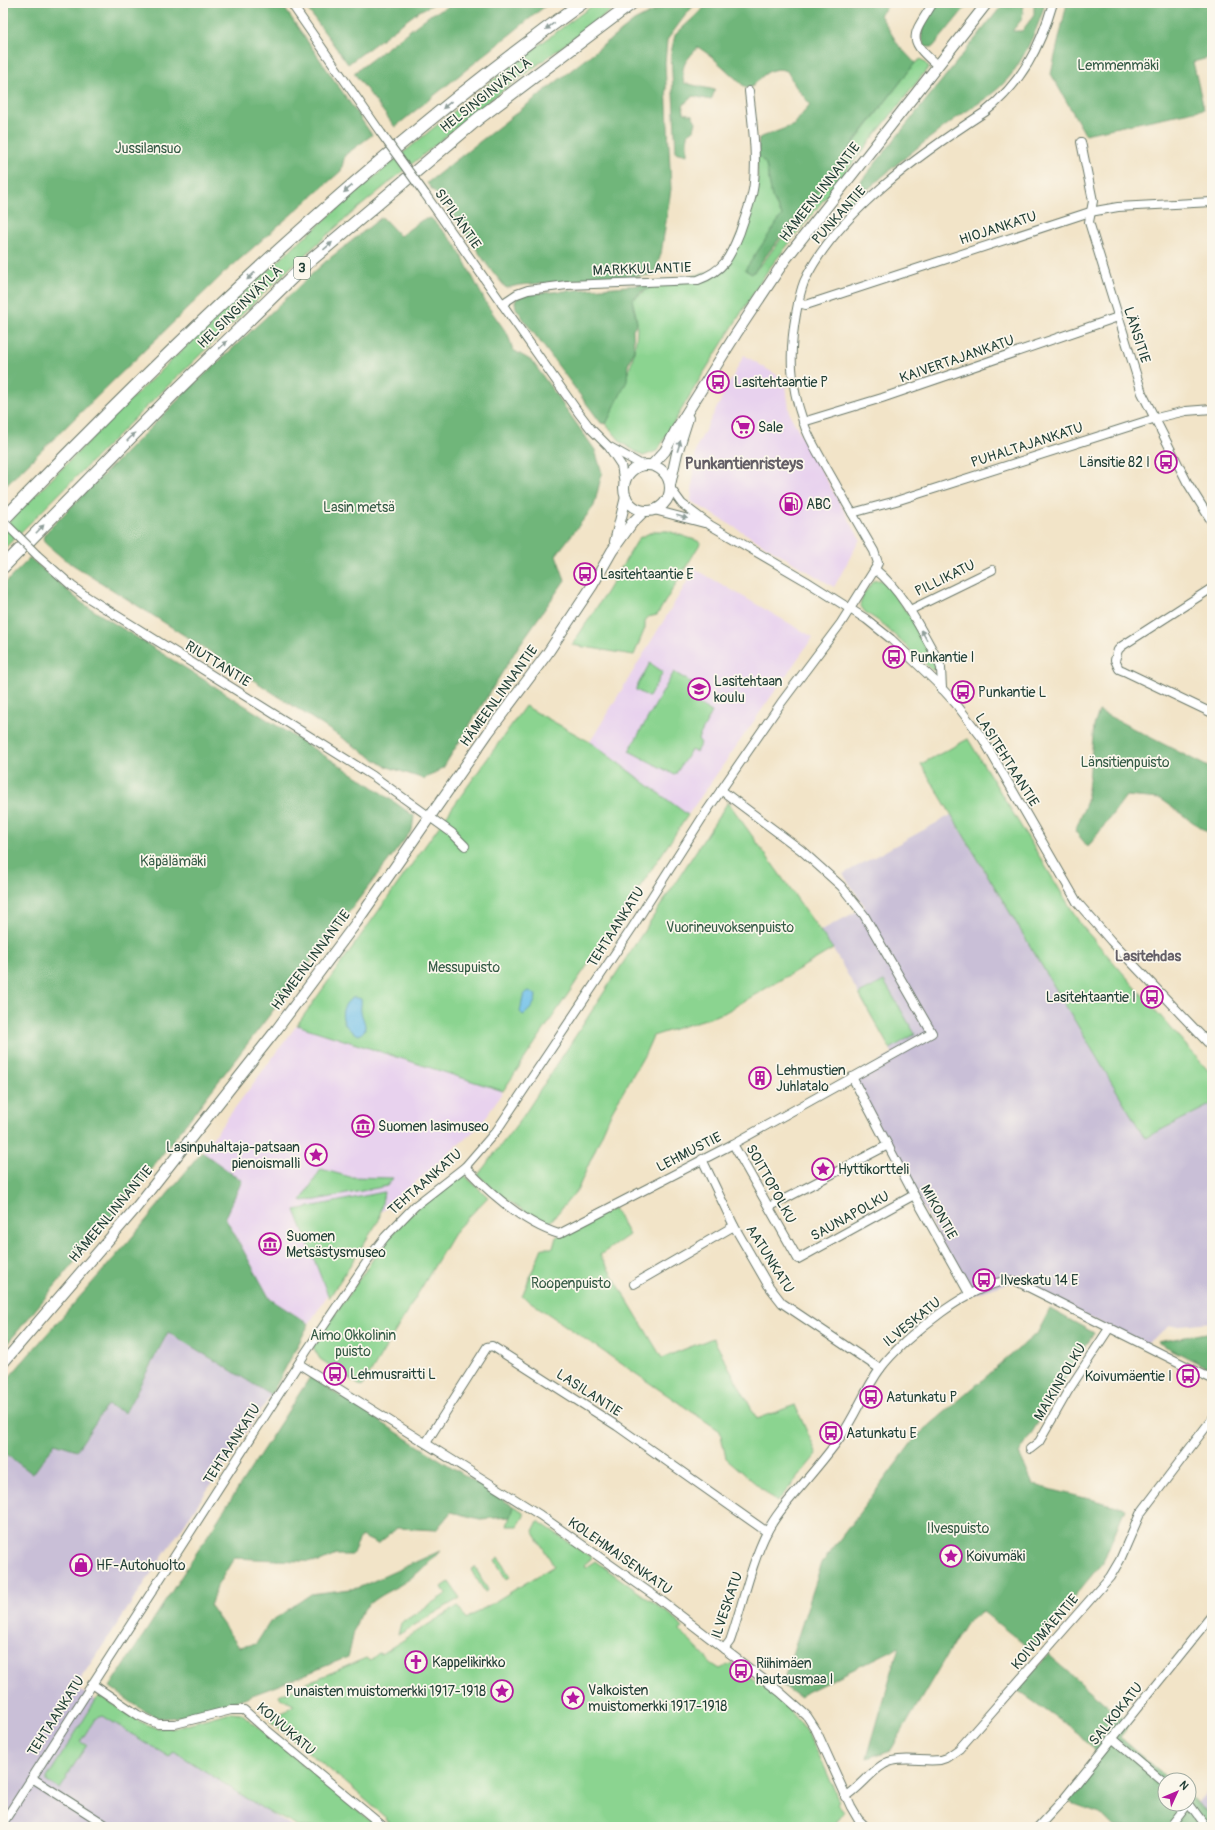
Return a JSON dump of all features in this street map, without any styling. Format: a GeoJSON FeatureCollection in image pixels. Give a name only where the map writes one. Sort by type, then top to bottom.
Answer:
{"type":"FeatureCollection","features":[{"type":"Feature","properties":{"kind":"highway","name":"HELSINGINVÄYLÄ"},"geometry":{"type":"LineString","coordinates":[[3,520],[147,374],[281,248],[470,86],[582,3]]}},
{"type":"Feature","properties":{"kind":"highway","name":"HELSINGINVÄYLÄ"},"geometry":{"type":"LineString","coordinates":[[3,567],[174,393],[305,265],[479,118],[632,3]]}},
{"type":"Feature","properties":{"kind":"main road","name":"HÄMEENLINNANTIE"},"geometry":{"type":"LineString","coordinates":[[647,465],[665,452],[676,430],[756,302],[785,260],[987,3]]}},
{"type":"Feature","properties":{"kind":"main road","name":"HÄMEENLINNANTIE"},"geometry":{"type":"LineString","coordinates":[[670,487],[677,453],[690,408]]}},
{"type":"Feature","properties":{"kind":"main road"},"geometry":{"type":"LineString","coordinates":[[647,465],[665,473],[670,487],[666,502],[649,510],[632,505],[626,497],[624,484],[630,473],[647,465]]}},
{"type":"Feature","properties":{"kind":"main road","name":"HÄMEENLINNANTIE"},"geometry":{"type":"LineString","coordinates":[[612,551],[622,518],[626,497]]}},
{"type":"Feature","properties":{"kind":"main road","name":"HÄMEENLINNANTIE"},"geometry":{"type":"LineString","coordinates":[[3,1363],[135,1209],[277,1029],[356,923],[488,733],[547,654],[592,586],[612,551],[632,523],[649,510]]}},
{"type":"Feature","properties":{"kind":"street","name":"SIPILÄNTIE"},"geometry":{"type":"LineString","coordinates":[[291,3],[578,412],[591,429],[609,447],[621,465],[624,484]]}},
{"type":"Feature","properties":{"kind":"street"},"geometry":{"type":"LineString","coordinates":[[933,3],[916,30],[915,36],[918,47],[938,66]]}},
{"type":"Feature","properties":{"kind":"street","name":"PUNKANTIE"},"geometry":{"type":"LineString","coordinates":[[875,569],[878,563],[874,551],[812,442],[803,422],[796,397],[790,358],[798,303],[804,282],[829,243],[845,224],[886,184],[1001,99],[1013,85],[1038,46],[1053,3]]}},
{"type":"Feature","properties":{"kind":"street","name":"MARKKULANTIE"},"geometry":{"type":"LineString","coordinates":[[502,304],[517,294],[528,290],[567,285],[698,280],[724,265],[733,249],[753,191],[755,157],[749,91]]}},
{"type":"Feature","properties":{"kind":"street","name":"LÄNSITIE"},"geometry":{"type":"LineString","coordinates":[[1081,142],[1092,201],[1089,222],[1142,394],[1149,409],[1156,418],[1187,482],[1212,522]]}},
{"type":"Feature","properties":{"kind":"street","name":"HIOJANKATU"},"geometry":{"type":"LineString","coordinates":[[798,303],[806,305],[1090,212],[1118,207],[1212,202]]}},
{"type":"Feature","properties":{"kind":"street","name":"KAIVERTAJANKATU"},"geometry":{"type":"LineString","coordinates":[[803,422],[882,398],[1118,317]]}},
{"type":"Feature","properties":{"kind":"street","name":"PUHALTAJANKATU"},"geometry":{"type":"LineString","coordinates":[[852,512],[903,498],[1156,418],[1186,411],[1212,410]]}},
{"type":"Feature","properties":{"kind":"street","name":"SIPILÄNTIE"},"geometry":{"type":"LineString","coordinates":[[609,447],[647,465]]}},
{"type":"Feature","properties":{"kind":"street","name":"LASITEHTAANTIE"},"geometry":{"type":"LineString","coordinates":[[670,487],[682,504],[710,525],[866,619],[891,639],[942,688],[982,739],[1076,902],[1211,1046]]}},
{"type":"Feature","properties":{"kind":"street","name":"LASITEHTAANTIE"},"geometry":{"type":"LineString","coordinates":[[649,510],[710,525]]}},
{"type":"Feature","properties":{"kind":"street","name":"RIUTTANTIE"},"geometry":{"type":"LineString","coordinates":[[3,520],[37,555],[72,586],[87,597],[373,776],[430,816],[452,833],[465,846]]}},
{"type":"Feature","properties":{"kind":"street"},"geometry":{"type":"LineString","coordinates":[[850,608],[875,569],[887,579],[910,610],[938,660],[941,668],[942,688]]}},
{"type":"Feature","properties":{"kind":"street","name":"PILLIKATU"},"geometry":{"type":"LineString","coordinates":[[910,610],[992,570]]}},
{"type":"Feature","properties":{"kind":"street"},"geometry":{"type":"LineString","coordinates":[[1212,588],[1122,646],[1118,650],[1115,660],[1119,668],[1124,671],[1212,712]]}},
{"type":"Feature","properties":{"kind":"street","name":"TEHTAANKATU"},"geometry":{"type":"LineString","coordinates":[[3,1824],[349,1287],[385,1237],[415,1206],[465,1167],[497,1130],[628,935],[721,790],[781,703],[841,623],[850,608]]}},
{"type":"Feature","properties":{"kind":"street","name":"LEHMUSTIE"},"geometry":{"type":"LineString","coordinates":[[465,1167],[515,1211],[546,1230],[559,1234],[733,1144],[932,1033],[858,906],[834,878],[778,832],[721,790]]}},
{"type":"Feature","properties":{"kind":"street","name":"MIKONTIE"},"geometry":{"type":"LineString","coordinates":[[852,1077],[914,1195],[970,1295]]}},
{"type":"Feature","properties":{"kind":"street","name":"SOITTOPOLKU"},"geometry":{"type":"LineString","coordinates":[[733,1144],[798,1259]]}},
{"type":"Feature","properties":{"kind":"street"},"geometry":{"type":"LineString","coordinates":[[769,1208],[888,1145]]}},
{"type":"Feature","properties":{"kind":"street"},"geometry":{"type":"LineString","coordinates":[[702,1159],[734,1226]]}},
{"type":"Feature","properties":{"kind":"street","name":"SAUNAPOLKU"},"geometry":{"type":"LineString","coordinates":[[798,1259],[914,1195]]}},
{"type":"Feature","properties":{"kind":"street","name":"AATUNKATU"},"geometry":{"type":"LineString","coordinates":[[634,1284],[734,1226],[768,1285],[782,1303],[880,1369]]}},
{"type":"Feature","properties":{"kind":"street","name":"ILVESKATU"},"geometry":{"type":"LineString","coordinates":[[724,1649],[730,1641],[767,1532],[775,1518],[842,1434],[880,1369],[904,1342],[921,1328],[943,1311],[970,1295],[1000,1281],[1016,1281],[1212,1379]]}},
{"type":"Feature","properties":{"kind":"street","name":"MAIKINPOLKU"},"geometry":{"type":"LineString","coordinates":[[1030,1449],[1039,1442],[1072,1385],[1110,1327]]}},
{"type":"Feature","properties":{"kind":"street","name":"LASILANTIE"},"geometry":{"type":"LineString","coordinates":[[426,1443],[487,1347],[492,1346],[617,1426],[767,1532]]}},
{"type":"Feature","properties":{"kind":"street","name":"KOLEHMAISENKATU"},"geometry":{"type":"LineString","coordinates":[[299,1364],[540,1515],[659,1599],[780,1692],[807,1716],[816,1730],[846,1797],[855,1814],[866,1827]]}},
{"type":"Feature","properties":{"kind":"street","name":"KOIVUMÄENTIE"},"geometry":{"type":"LineString","coordinates":[[846,1797],[858,1789],[881,1767],[892,1761],[940,1760],[946,1758],[959,1749],[1110,1577],[1120,1560],[1139,1516],[1212,1419]]}},
{"type":"Feature","properties":{"kind":"street","name":"SALKOKATU"},"geometry":{"type":"LineString","coordinates":[[1038,1827],[1063,1800],[1212,1616]]}},
{"type":"Feature","properties":{"kind":"street","name":"KOIVUKATU"},"geometry":{"type":"LineString","coordinates":[[92,1684],[138,1715],[158,1724],[175,1724],[231,1710],[244,1710],[384,1827]]}},
{"type":"Feature","properties":{"kind":"street"},"geometry":{"type":"LineString","coordinates":[[1112,1738],[1157,1776]]}},
{"type":"Feature","properties":{"kind":"street"},"geometry":{"type":"LineString","coordinates":[[32,1778],[109,1827]]}},
{"type":"Feature","properties":{"kind":"street"},"geometry":{"type":"LineString","coordinates":[[1170,1827],[1182,1812]]}},
{"type":"Feature","properties":{"kind":"street"},"geometry":{"type":"LineString","coordinates":[[1194,1812],[1206,1827]]}},
{"type":"Feature","properties":{"kind":"shaded area"},"geometry":{"type":"Polygon","coordinates":[[[744,355],[785,380],[790,415],[860,539],[834,587],[691,501],[696,448],[744,355]]]}},
{"type":"Feature","properties":{"kind":"shaded area","name":"Lasitehtaan koulu"},"geometry":{"type":"Polygon","coordinates":[[[695,569],[813,637],[688,815],[590,742],[695,569]]]}},
{"type":"Feature","properties":{"kind":"shaded area"},"geometry":{"type":"Polygon","coordinates":[[[951,815],[1145,1138],[1212,1104],[1212,1322],[1170,1326],[1144,1345],[1016,1281],[970,1295],[852,1077],[893,1054],[833,949],[820,931],[865,907],[843,874],[951,815]]]}},
{"type":"Feature","properties":{"kind":"shaded area"},"geometry":{"type":"Polygon","coordinates":[[[297,1025],[503,1091],[481,1125],[380,1213],[309,1324],[270,1299],[225,1217],[242,1181],[202,1152],[297,1025]]]}},
{"type":"Feature","properties":{"kind":"shaded area"},"geometry":{"type":"Polygon","coordinates":[[[168,1332],[271,1395],[75,1687],[292,1827],[3,1827],[3,1452],[33,1474],[55,1443],[77,1449],[107,1405],[125,1413],[168,1332]]]}},
{"type":"Feature","properties":{"kind":"shaded area"},"geometry":{"type":"Polygon","coordinates":[[[1212,1786],[1212,1816],[1197,1803],[1212,1786]]]}},
{"type":"Feature","properties":{"kind":"green space","name":"Jussilansuo"},"geometry":{"type":"Polygon","coordinates":[[[3,3],[281,3],[372,135],[345,155],[341,171],[224,273],[3,488],[3,3]]]}},
{"type":"Feature","properties":{"kind":"green space"},"geometry":{"type":"Polygon","coordinates":[[[303,3],[436,3],[419,11],[348,64],[303,3]]]}},
{"type":"Feature","properties":{"kind":"green space"},"geometry":{"type":"Polygon","coordinates":[[[456,3],[549,3],[395,127],[354,73],[430,15],[456,3]]]}},
{"type":"Feature","properties":{"kind":"green space"},"geometry":{"type":"Polygon","coordinates":[[[596,3],[621,3],[490,100],[351,214],[291,267],[141,412],[3,550],[3,528],[141,390],[265,273],[427,133],[539,45],[596,3]]]}},
{"type":"Feature","properties":{"kind":"green space"},"geometry":{"type":"Polygon","coordinates":[[[670,3],[696,3],[667,40],[665,63],[671,189],[661,254],[654,275],[519,285],[506,288],[488,266],[440,196],[434,192],[427,183],[634,21],[670,3]]]}},
{"type":"Feature","properties":{"kind":"green space"},"geometry":{"type":"Polygon","coordinates":[[[709,3],[890,3],[880,15],[899,46],[915,63],[752,274],[745,270],[782,215],[772,197],[766,164],[757,154],[759,138],[794,125],[810,104],[796,87],[787,71],[776,69],[763,76],[752,87],[746,88],[711,56],[698,47],[685,64],[683,72],[684,83],[715,90],[711,100],[693,96],[683,105],[684,113],[692,115],[696,122],[694,130],[687,135],[687,155],[676,152],[671,53],[675,35],[709,3]]]}},
{"type":"Feature","properties":{"kind":"green space"},"geometry":{"type":"Polygon","coordinates":[[[937,3],[969,3],[933,47],[926,47],[923,41],[922,30],[937,3]]]}},
{"type":"Feature","properties":{"kind":"green space"},"geometry":{"type":"Polygon","coordinates":[[[1004,3],[1024,4],[1022,19],[1012,31],[1022,31],[1034,15],[1034,3],[1045,3],[1031,40],[1011,75],[990,96],[948,124],[874,184],[850,206],[842,205],[1004,3]]]}},
{"type":"Feature","properties":{"kind":"green space","name":"Lemmenmäki"},"geometry":{"type":"Polygon","coordinates":[[[1067,3],[1212,3],[1212,57],[1193,62],[1204,109],[1085,134],[1051,74],[1067,3]]]}},
{"type":"Feature","properties":{"kind":"green space"},"geometry":{"type":"Polygon","coordinates":[[[921,59],[929,67],[768,270],[696,385],[657,451],[643,456],[622,443],[606,424],[627,376],[634,351],[637,321],[632,300],[652,286],[652,284],[725,269],[758,186],[757,154],[766,164],[772,197],[782,216],[745,270],[752,274],[765,260],[915,63],[921,59]]]}},
{"type":"Feature","properties":{"kind":"green space","name":"Lasin metsä"},"geometry":{"type":"Polygon","coordinates":[[[382,217],[400,236],[422,220],[431,218],[456,245],[487,305],[508,335],[513,350],[532,361],[595,450],[602,473],[594,506],[556,555],[565,580],[518,647],[443,768],[424,779],[385,766],[209,651],[64,559],[46,544],[43,539],[44,535],[49,529],[187,391],[325,262],[382,217]]]}},
{"type":"Feature","properties":{"kind":"green space"},"geometry":{"type":"Polygon","coordinates":[[[652,284],[652,286],[641,292],[632,300],[637,323],[633,329],[634,350],[628,365],[627,381],[606,424],[601,423],[527,324],[516,308],[515,302],[517,298],[527,294],[652,284]]]}},
{"type":"Feature","properties":{"kind":"green space"},"geometry":{"type":"Polygon","coordinates":[[[654,531],[668,531],[701,542],[657,615],[648,617],[645,621],[645,628],[634,655],[572,645],[606,593],[639,538],[654,531]]]}},
{"type":"Feature","properties":{"kind":"green space","name":"Käpälämäki"},"geometry":{"type":"Polygon","coordinates":[[[30,558],[82,603],[363,780],[414,816],[412,830],[151,1169],[3,1349],[3,585],[30,558]]]}},
{"type":"Feature","properties":{"kind":"green space"},"geometry":{"type":"Polygon","coordinates":[[[880,580],[886,583],[913,621],[935,662],[936,669],[932,670],[880,622],[865,612],[860,605],[863,595],[873,581],[880,580]]]}},
{"type":"Feature","properties":{"kind":"green space"},"geometry":{"type":"Polygon","coordinates":[[[650,663],[663,672],[649,697],[636,690],[636,688],[650,663]]]}},
{"type":"Feature","properties":{"kind":"green space"},"geometry":{"type":"Polygon","coordinates":[[[674,672],[700,688],[693,701],[712,712],[698,739],[701,743],[696,752],[691,750],[675,775],[629,751],[674,672]]]}},
{"type":"Feature","properties":{"kind":"green space","name":"Messupuisto"},"geometry":{"type":"Polygon","coordinates":[[[525,706],[590,742],[688,815],[503,1091],[297,1025],[525,706]]]}},
{"type":"Feature","properties":{"kind":"green space","name":"Länsitienpuisto"},"geometry":{"type":"Polygon","coordinates":[[[1099,711],[1212,769],[1212,825],[1207,832],[1160,799],[1126,796],[1088,847],[1075,831],[1087,801],[1094,726],[1099,711]]]}},
{"type":"Feature","properties":{"kind":"green space"},"geometry":{"type":"Polygon","coordinates":[[[968,739],[1081,925],[1212,1075],[1212,1104],[1145,1138],[921,764],[968,739]]]}},
{"type":"Feature","properties":{"kind":"green space","name":"Vuorineuvoksenpuisto"},"geometry":{"type":"Polygon","coordinates":[[[728,802],[833,949],[724,1013],[653,1036],[645,1054],[612,1111],[578,1189],[551,1221],[544,1224],[501,1196],[478,1175],[524,1115],[728,802]]]}},
{"type":"Feature","properties":{"kind":"green space"},"geometry":{"type":"Polygon","coordinates":[[[884,981],[915,1034],[890,1049],[859,994],[884,981]]]}},
{"type":"Feature","properties":{"kind":"green space"},"geometry":{"type":"Polygon","coordinates":[[[202,1152],[242,1181],[225,1217],[270,1299],[309,1324],[271,1395],[168,1332],[125,1413],[107,1405],[77,1450],[55,1443],[33,1474],[3,1452],[3,1384],[129,1241],[202,1152]]]}},
{"type":"Feature","properties":{"kind":"green space"},"geometry":{"type":"Polygon","coordinates":[[[321,1169],[350,1177],[393,1178],[387,1186],[316,1200],[301,1201],[321,1169]]]}},
{"type":"Feature","properties":{"kind":"green space","name":"Aimo Okkolinin puisto"},"geometry":{"type":"Polygon","coordinates":[[[462,1173],[488,1197],[456,1230],[362,1387],[320,1359],[313,1347],[386,1240],[416,1209],[462,1173]]]}},
{"type":"Feature","properties":{"kind":"green space"},"geometry":{"type":"Polygon","coordinates":[[[384,1192],[379,1220],[329,1298],[295,1210],[384,1192]]]}},
{"type":"Feature","properties":{"kind":"green space","name":"Roopenpuisto"},"geometry":{"type":"Polygon","coordinates":[[[614,1208],[629,1235],[600,1255],[662,1358],[713,1338],[757,1419],[795,1405],[817,1454],[777,1502],[726,1458],[720,1431],[522,1296],[542,1248],[553,1248],[556,1237],[614,1208]]]}},
{"type":"Feature","properties":{"kind":"green space","name":"Ilvespuisto"},"geometry":{"type":"Polygon","coordinates":[[[1050,1309],[1094,1333],[1019,1453],[1033,1485],[1125,1508],[1103,1562],[1030,1649],[982,1611],[965,1624],[891,1750],[867,1758],[899,1647],[807,1692],[801,1698],[782,1685],[822,1563],[916,1437],[1038,1332],[1050,1309]]]}},
{"type":"Feature","properties":{"kind":"green space"},"geometry":{"type":"Polygon","coordinates":[[[1212,1332],[1212,1370],[1157,1342],[1212,1332]]]}},
{"type":"Feature","properties":{"kind":"green space"},"geometry":{"type":"Polygon","coordinates":[[[310,1377],[513,1506],[510,1517],[480,1519],[451,1512],[436,1530],[397,1528],[378,1544],[361,1536],[352,1555],[336,1555],[320,1562],[234,1558],[217,1586],[210,1606],[239,1647],[256,1644],[270,1622],[311,1594],[358,1588],[440,1551],[413,1577],[380,1596],[368,1605],[356,1623],[348,1657],[280,1685],[221,1706],[172,1718],[156,1717],[140,1708],[110,1687],[310,1377]]]}},
{"type":"Feature","properties":{"kind":"green space"},"geometry":{"type":"Polygon","coordinates":[[[513,1506],[522,1511],[524,1516],[518,1526],[507,1526],[513,1506]]]}},
{"type":"Feature","properties":{"kind":"green space"},"geometry":{"type":"Polygon","coordinates":[[[538,1521],[592,1558],[584,1565],[586,1567],[595,1561],[675,1618],[682,1627],[680,1631],[712,1664],[720,1669],[732,1663],[769,1692],[794,1715],[812,1742],[822,1761],[839,1801],[837,1803],[844,1811],[833,1827],[396,1827],[385,1820],[386,1818],[351,1787],[270,1721],[294,1705],[280,1698],[279,1695],[366,1658],[370,1661],[379,1653],[381,1654],[458,1606],[466,1619],[554,1566],[533,1531],[538,1521]]]}},
{"type":"Feature","properties":{"kind":"green space"},"geometry":{"type":"Polygon","coordinates":[[[499,1557],[510,1577],[506,1579],[495,1560],[499,1557]]]}},
{"type":"Feature","properties":{"kind":"green space"},"geometry":{"type":"Polygon","coordinates":[[[475,1567],[488,1590],[485,1592],[471,1570],[475,1567]]]}},
{"type":"Feature","properties":{"kind":"green space"},"geometry":{"type":"Polygon","coordinates":[[[449,1582],[460,1598],[398,1635],[401,1623],[446,1594],[442,1587],[449,1582]]]}},
{"type":"Feature","properties":{"kind":"green space"},"geometry":{"type":"Polygon","coordinates":[[[1048,1655],[1130,1725],[1120,1737],[1161,1772],[1157,1772],[1157,1812],[1197,1812],[1197,1803],[1212,1816],[1212,1827],[1114,1827],[1100,1813],[1063,1800],[1100,1757],[1078,1733],[1017,1690],[1048,1655]]]}},
{"type":"Feature","properties":{"kind":"green space"},"geometry":{"type":"Polygon","coordinates":[[[100,1696],[141,1722],[157,1728],[176,1727],[231,1712],[241,1713],[378,1827],[299,1827],[265,1810],[174,1751],[169,1757],[103,1716],[95,1719],[80,1742],[87,1745],[60,1789],[47,1782],[47,1778],[100,1696]]]}},
{"type":"Feature","properties":{"kind":"water"},"geometry":{"type":"Polygon","coordinates":[[[529,991],[536,995],[536,998],[532,1006],[523,1015],[520,1012],[522,1000],[526,992],[529,991]]]}},
{"type":"Feature","properties":{"kind":"water"},"geometry":{"type":"Polygon","coordinates":[[[354,997],[361,999],[361,1012],[365,1025],[364,1030],[359,1035],[348,1028],[344,1023],[343,1017],[345,1006],[348,1001],[354,997]]]}},
{"type":"Feature","properties":{"kind":"place","name":"Lasitehtaantie P"},"geometry":{"type":"Point","coordinates":[718,382]}},
{"type":"Feature","properties":{"kind":"place","name":"Sale"},"geometry":{"type":"Point","coordinates":[743,427]}},
{"type":"Feature","properties":{"kind":"place","name":"Länsitie 82 I"},"geometry":{"type":"Point","coordinates":[1166,462]}},
{"type":"Feature","properties":{"kind":"place","name":"ABC"},"geometry":{"type":"Point","coordinates":[791,504]}},
{"type":"Feature","properties":{"kind":"place","name":"Lasitehtaantie E"},"geometry":{"type":"Point","coordinates":[585,574]}},
{"type":"Feature","properties":{"kind":"place","name":"Punkantie I"},"geometry":{"type":"Point","coordinates":[894,657]}},
{"type":"Feature","properties":{"kind":"place","name":"Lasitehtaan koulu"},"geometry":{"type":"Point","coordinates":[699,689]}},
{"type":"Feature","properties":{"kind":"place","name":"Punkantie L"},"geometry":{"type":"Point","coordinates":[963,692]}},
{"type":"Feature","properties":{"kind":"place","name":"Lasitehtaantie I"},"geometry":{"type":"Point","coordinates":[1152,997]}},
{"type":"Feature","properties":{"kind":"place","name":"Lehmustien Juhlatalo"},"geometry":{"type":"Point","coordinates":[760,1078]}},
{"type":"Feature","properties":{"kind":"place","name":"Suomen lasimuseo"},"geometry":{"type":"Point","coordinates":[363,1126]}},
{"type":"Feature","properties":{"kind":"place","name":"Lasinpuhaltaja-patsaan pienoismalli"},"geometry":{"type":"Point","coordinates":[316,1155]}},
{"type":"Feature","properties":{"kind":"place","name":"Hyttikortteli"},"geometry":{"type":"Point","coordinates":[823,1169]}},
{"type":"Feature","properties":{"kind":"place","name":"Suomen Metsästysmuseo"},"geometry":{"type":"Point","coordinates":[270,1244]}},
{"type":"Feature","properties":{"kind":"place","name":"Ilveskatu 14 E"},"geometry":{"type":"Point","coordinates":[984,1280]}},
{"type":"Feature","properties":{"kind":"place","name":"Lehmusraitti L"},"geometry":{"type":"Point","coordinates":[335,1374]}},
{"type":"Feature","properties":{"kind":"place","name":"Koivumäentie I"},"geometry":{"type":"Point","coordinates":[1188,1376]}},
{"type":"Feature","properties":{"kind":"place","name":"Aatunkatu P"},"geometry":{"type":"Point","coordinates":[871,1397]}},
{"type":"Feature","properties":{"kind":"place","name":"Aatunkatu E"},"geometry":{"type":"Point","coordinates":[831,1433]}},
{"type":"Feature","properties":{"kind":"place","name":"Koivumäki"},"geometry":{"type":"Point","coordinates":[951,1556]}},
{"type":"Feature","properties":{"kind":"place","name":"HF-Autohuolto"},"geometry":{"type":"Point","coordinates":[81,1565]}},
{"type":"Feature","properties":{"kind":"place","name":"Kappelikirkko"},"geometry":{"type":"Point","coordinates":[416,1662]}},
{"type":"Feature","properties":{"kind":"place","name":"Riihimäen hautausmaa I"},"geometry":{"type":"Point","coordinates":[741,1671]}},
{"type":"Feature","properties":{"kind":"place","name":"Punaisten muistomerkki 1917-1918"},"geometry":{"type":"Point","coordinates":[502,1691]}},
{"type":"Feature","properties":{"kind":"place","name":"Valkoisten muistomerkki 1917-1918"},"geometry":{"type":"Point","coordinates":[573,1698]}},
{"type":"Feature","properties":{"kind":"district","name":"Punkantienristeys"},"geometry":{"type":"Point","coordinates":[744,464]}},
{"type":"Feature","properties":{"kind":"district","name":"Lasitehdas"},"geometry":{"type":"Point","coordinates":[1148,956]}}]}
